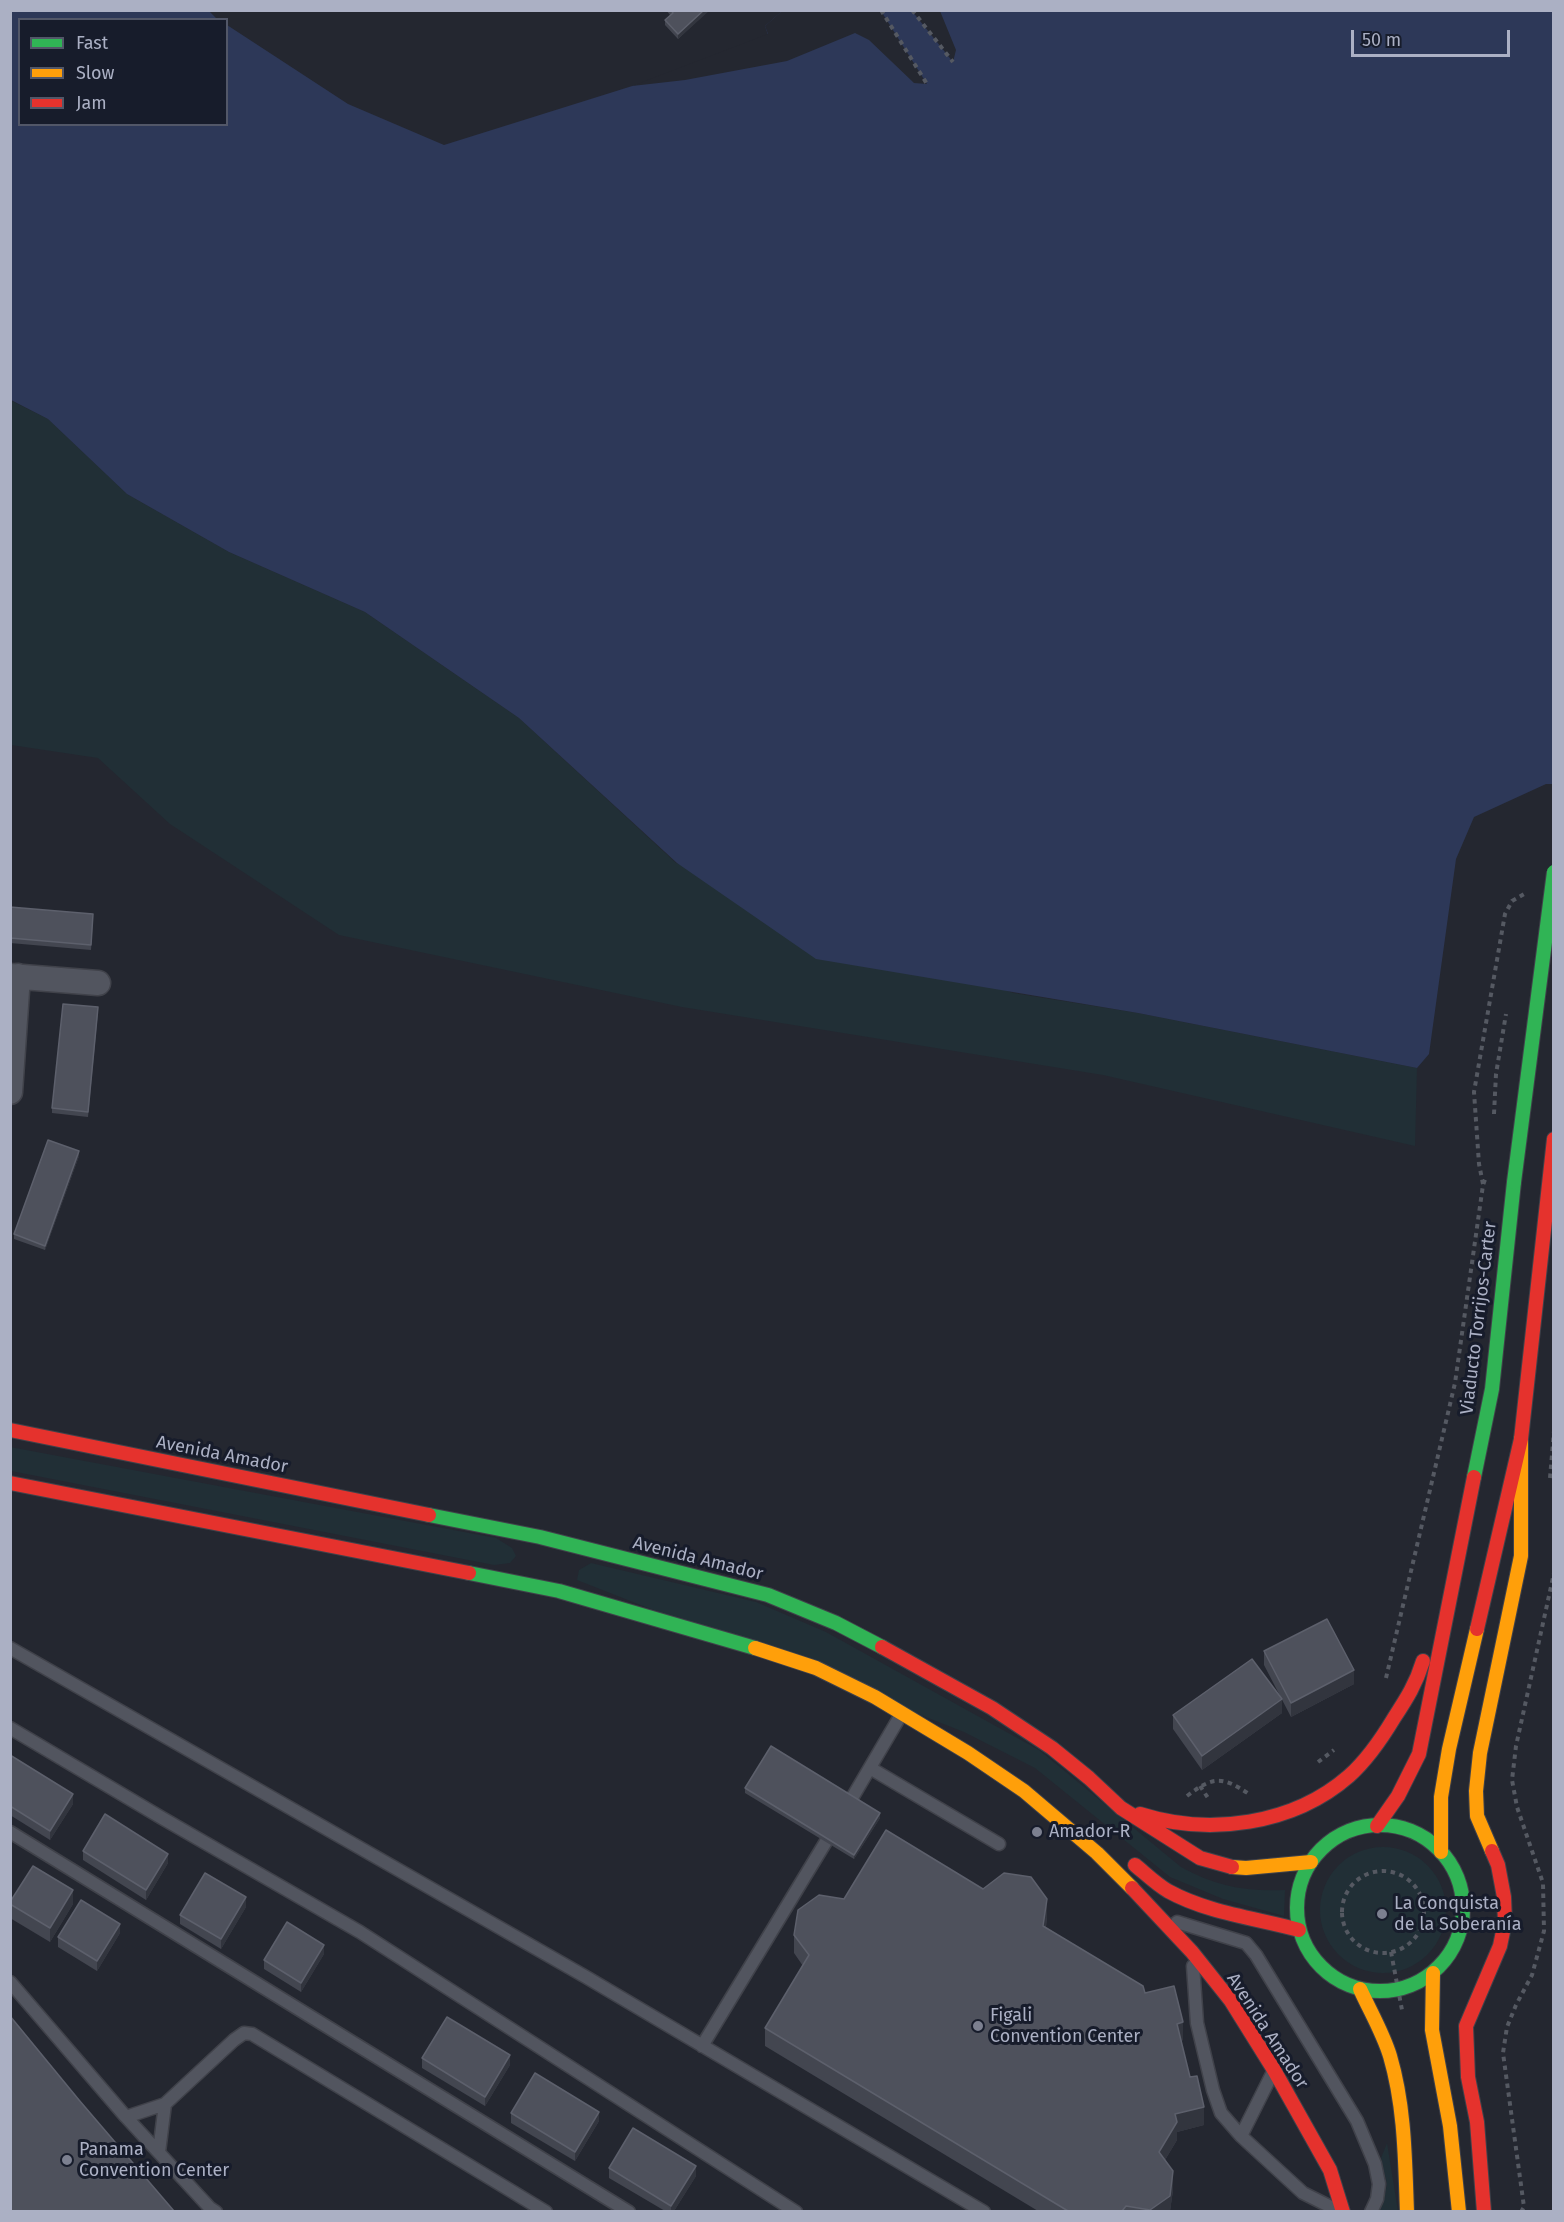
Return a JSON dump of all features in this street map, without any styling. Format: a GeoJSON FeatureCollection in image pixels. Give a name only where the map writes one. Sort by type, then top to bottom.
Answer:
{"type":"FeatureCollection","features":[{"type":"Feature","properties":{"kind":"main road","name":"Viaducto Torrijos-Carter"},"geometry":{"type":"LineString","coordinates":[[1377,1826],[1398,1796],[1419,1754],[1492,1389],[1514,1182],[1554,872]]}},
{"type":"Feature","properties":{"kind":"main road"},"geometry":{"type":"LineString","coordinates":[[1485,2211],[1477,2122],[1468,2077],[1466,2026],[1500,1946],[1505,1914],[1498,1865],[1477,1816],[1476,1791],[1480,1753],[1521,1556],[1521,1439],[1547,1186],[1554,1139]]}},
{"type":"Feature","properties":{"kind":"main road","name":"Avenida Amador"},"geometry":{"type":"LineString","coordinates":[[10,1430],[542,1543],[768,1595],[836,1623],[931,1672],[992,1708],[1052,1748],[1121,1808],[1182,1849],[1200,1858],[1224,1866],[1245,1869],[1311,1862]]}},
{"type":"Feature","properties":{"kind":"main road"},"geometry":{"type":"LineString","coordinates":[[1441,1852],[1441,1797],[1449,1749],[1521,1439]]}},
{"type":"Feature","properties":{"kind":"main road","name":"Avenida Amador"},"geometry":{"type":"LineString","coordinates":[[10,1483],[558,1586],[816,1668],[902,1712],[1024,1791],[1097,1852],[1192,1952],[1231,2001],[1274,2070],[1330,2170],[1341,2211]]}},
{"type":"Feature","properties":{"kind":"main road"},"geometry":{"type":"LineString","coordinates":[[1121,1808],[1156,1819],[1214,1826],[1266,1818],[1309,1803],[1349,1776],[1380,1741],[1415,1686],[1462,1537]]}},
{"type":"Feature","properties":{"kind":"main road"},"geometry":{"type":"LineString","coordinates":[[1377,1826],[1401,1828],[1423,1837],[1441,1852],[1460,1886],[1464,1905],[1462,1924],[1456,1942],[1446,1959],[1433,1973],[1411,1986],[1385,1991],[1360,1989],[1333,1977],[1312,1956],[1299,1930],[1297,1906],[1300,1883],[1311,1862],[1324,1847],[1358,1828],[1377,1826]]}},
{"type":"Feature","properties":{"kind":"main road","name":"Avenida Amador"},"geometry":{"type":"LineString","coordinates":[[1080,1839],[1110,1849]]}},
{"type":"Feature","properties":{"kind":"main road"},"geometry":{"type":"LineString","coordinates":[[1125,1858],[1166,1890],[1187,1901],[1219,1912],[1299,1930]]}},
{"type":"Feature","properties":{"kind":"main road"},"geometry":{"type":"LineString","coordinates":[[1433,1973],[1432,2030],[1449,2126],[1459,2211]]}},
{"type":"Feature","properties":{"kind":"main road"},"geometry":{"type":"LineString","coordinates":[[1360,1989],[1390,2056],[1400,2095],[1407,2211]]}},
{"type":"Feature","properties":{"kind":"street"},"geometry":{"type":"LineString","coordinates":[[10,1092],[14,976],[98,983]]}},
{"type":"Feature","properties":{"kind":"lane"},"geometry":{"type":"LineString","coordinates":[[10,1648],[984,2211]]}},
{"type":"Feature","properties":{"kind":"lane"},"geometry":{"type":"LineString","coordinates":[[702,2046],[902,1712]]}},
{"type":"Feature","properties":{"kind":"lane"},"geometry":{"type":"LineString","coordinates":[[10,1728],[360,1932],[796,2211]]}},
{"type":"Feature","properties":{"kind":"lane"},"geometry":{"type":"LineString","coordinates":[[870,1768],[999,1844]]}},
{"type":"Feature","properties":{"kind":"lane"},"geometry":{"type":"LineString","coordinates":[[10,1832],[629,2211]]}},
{"type":"Feature","properties":{"kind":"lane"},"geometry":{"type":"LineString","coordinates":[[1150,1906],[1179,1923],[1246,1943],[1256,1955],[1357,2121],[1375,2164],[1379,2184],[1377,2199],[1371,2211]]}},
{"type":"Feature","properties":{"kind":"lane"},"geometry":{"type":"LineString","coordinates":[[1192,1952],[1197,2023],[1213,2090],[1221,2113],[1241,2136],[1303,2193],[1341,2211]]}},
{"type":"Feature","properties":{"kind":"lane"},"geometry":{"type":"LineString","coordinates":[[10,1982],[126,2116],[210,2208],[216,2211]]}},
{"type":"Feature","properties":{"kind":"lane"},"geometry":{"type":"LineString","coordinates":[[126,2116],[165,2104],[234,2040],[244,2033],[252,2034],[546,2211]]}},
{"type":"Feature","properties":{"kind":"lane"},"geometry":{"type":"LineString","coordinates":[[1241,2136],[1274,2070]]}},
{"type":"Feature","properties":{"kind":"lane"},"geometry":{"type":"LineString","coordinates":[[159,2152],[165,2104]]}},
{"type":"Feature","properties":{"kind":"path"},"geometry":{"type":"LineString","coordinates":[[881,10],[927,84]]}},
{"type":"Feature","properties":{"kind":"path"},"geometry":{"type":"LineString","coordinates":[[912,10],[953,63]]}},
{"type":"Feature","properties":{"kind":"path"},"geometry":{"type":"LineString","coordinates":[[1386,1679],[1455,1383],[1483,1185],[1479,1164],[1474,1092],[1494,970],[1505,914],[1512,901],[1522,894],[1530,893]]}},
{"type":"Feature","properties":{"kind":"path"},"geometry":{"type":"LineString","coordinates":[[1554,1431],[1549,1486],[1554,1480]]}},
{"type":"Feature","properties":{"kind":"path"},"geometry":{"type":"LineString","coordinates":[[1318,1762],[1337,1748]]}},
{"type":"Feature","properties":{"kind":"path"},"geometry":{"type":"LineString","coordinates":[[1156,1819],[1200,1786],[1214,1780],[1223,1780],[1233,1784],[1254,1797],[1246,1799]]}},
{"type":"Feature","properties":{"kind":"path"},"geometry":{"type":"LineString","coordinates":[[1200,1786],[1208,1798]]}},
{"type":"Feature","properties":{"kind":"path"},"geometry":{"type":"LineString","coordinates":[[1380,1870],[1392,1871],[1403,1876],[1413,1883],[1420,1893],[1424,1916],[1421,1928],[1415,1938],[1395,1952],[1381,1953],[1367,1950],[1351,1938],[1341,1919],[1341,1905],[1346,1892],[1366,1873],[1380,1870]]}},
{"type":"Feature","properties":{"kind":"shaded area"},"geometry":{"type":"Polygon","coordinates":[[[10,400],[48,419],[127,494],[229,552],[365,612],[519,718],[676,863],[1013,993],[1138,1013],[1417,1068],[1415,1146],[1103,1075],[682,1007],[339,935],[170,824],[98,758],[11,745],[10,400]]]}},
{"type":"Feature","properties":{"kind":"shaded area"},"geometry":{"type":"Polygon","coordinates":[[[10,1447],[496,1538],[512,1548],[516,1556],[510,1563],[494,1565],[11,1471],[10,1447]]]}},
{"type":"Feature","properties":{"kind":"shaded area"},"geometry":{"type":"Polygon","coordinates":[[[591,1563],[756,1602],[826,1632],[1039,1750],[1181,1867],[1206,1879],[1244,1889],[1285,1890],[1284,1916],[1223,1899],[1170,1877],[1035,1768],[964,1732],[577,1580],[579,1570],[591,1563]]]}},
{"type":"Feature","properties":{"kind":"shaded area"},"geometry":{"type":"Polygon","coordinates":[[[1383,1847],[1407,1852],[1428,1865],[1441,1886],[1446,1910],[1441,1934],[1428,1955],[1407,1968],[1383,1973],[1359,1968],[1338,1955],[1325,1934],[1320,1910],[1325,1886],[1338,1865],[1359,1852],[1383,1847]]]}},
{"type":"Feature","properties":{"kind":"shaded area"},"geometry":{"type":"Polygon","coordinates":[[[1387,2143],[1398,2211],[1377,2212],[1384,2199],[1387,2184],[1381,2158],[1387,2143]]]}},
{"type":"Feature","properties":{"kind":"water"},"geometry":{"type":"Polygon","coordinates":[[[208,10],[216,18],[18,18],[18,126],[228,126],[228,26],[348,104],[444,145],[661,77],[768,35],[765,26],[782,11],[1553,11],[1553,784],[1546,784],[1474,817],[1456,859],[1429,1054],[1417,1068],[1138,1013],[816,959],[677,863],[519,718],[365,612],[229,552],[127,494],[48,419],[11,400],[10,11],[208,10]]]}},
{"type":"Feature","properties":{"kind":"pier"},"geometry":{"type":"Polygon","coordinates":[[[782,11],[881,11],[927,84],[914,83],[869,40],[855,33],[787,61],[685,80],[632,86],[768,34],[765,26],[782,11]]]}},
{"type":"Feature","properties":{"kind":"pier"},"geometry":{"type":"Polygon","coordinates":[[[912,11],[940,11],[956,50],[953,62],[912,11]]]}},
{"type":"Feature","properties":{"kind":"building"},"geometry":{"type":"Polygon","coordinates":[[[671,10],[704,10],[678,34],[665,20],[673,13],[671,10]]]}},
{"type":"Feature","properties":{"kind":"building"},"geometry":{"type":"Polygon","coordinates":[[[10,907],[93,914],[91,945],[10,938],[10,907]]]}},
{"type":"Feature","properties":{"kind":"building"},"geometry":{"type":"Polygon","coordinates":[[[63,1004],[98,1007],[88,1112],[52,1108],[63,1004]]]}},
{"type":"Feature","properties":{"kind":"building"},"geometry":{"type":"Polygon","coordinates":[[[48,1140],[79,1151],[45,1246],[14,1234],[48,1140]]]}},
{"type":"Feature","properties":{"kind":"building"},"geometry":{"type":"Polygon","coordinates":[[[1327,1619],[1354,1670],[1291,1703],[1264,1651],[1327,1619]]]}},
{"type":"Feature","properties":{"kind":"building"},"geometry":{"type":"Polygon","coordinates":[[[1252,1659],[1282,1699],[1202,1756],[1173,1715],[1252,1659]]]}},
{"type":"Feature","properties":{"kind":"building"},"geometry":{"type":"Polygon","coordinates":[[[771,1746],[880,1813],[854,1855],[745,1788],[771,1746]]]}},
{"type":"Feature","properties":{"kind":"building"},"geometry":{"type":"Polygon","coordinates":[[[10,1755],[73,1794],[50,1831],[10,1806],[10,1755]]]}},
{"type":"Feature","properties":{"kind":"building"},"geometry":{"type":"Polygon","coordinates":[[[105,1814],[168,1854],[146,1890],[83,1851],[105,1814]]]}},
{"type":"Feature","properties":{"kind":"building","name":"Figali Convention Center"},"geometry":{"type":"Polygon","coordinates":[[[886,1830],[983,1889],[1004,1873],[1031,1877],[1047,1899],[1043,1926],[1143,1986],[1145,1993],[1174,1986],[1183,2022],[1177,2024],[1190,2077],[1197,2076],[1204,2107],[1175,2114],[1177,2122],[1159,2152],[1173,2171],[1170,2196],[1150,2210],[1126,2206],[1122,2211],[1068,2211],[765,2028],[809,1955],[794,1935],[798,1910],[819,1895],[844,1899],[886,1830]]]}},
{"type":"Feature","properties":{"kind":"building"},"geometry":{"type":"Polygon","coordinates":[[[33,1866],[73,1890],[50,1928],[10,1904],[33,1866]]]}},
{"type":"Feature","properties":{"kind":"building"},"geometry":{"type":"Polygon","coordinates":[[[205,1873],[246,1897],[221,1939],[180,1915],[205,1873]]]}},
{"type":"Feature","properties":{"kind":"building"},"geometry":{"type":"Polygon","coordinates":[[[81,1900],[120,1924],[97,1961],[58,1937],[81,1900]]]}},
{"type":"Feature","properties":{"kind":"building"},"geometry":{"type":"Polygon","coordinates":[[[287,1922],[324,1945],[301,1983],[264,1960],[287,1922]]]}},
{"type":"Feature","properties":{"kind":"building","name":"Panama Convention Center"},"geometry":{"type":"Polygon","coordinates":[[[10,2016],[79,2100],[174,2211],[10,2211],[10,2016]]]}},
{"type":"Feature","properties":{"kind":"building"},"geometry":{"type":"Polygon","coordinates":[[[447,2017],[510,2055],[485,2097],[422,2058],[447,2017]]]}},
{"type":"Feature","properties":{"kind":"building"},"geometry":{"type":"Polygon","coordinates":[[[535,2073],[599,2112],[575,2152],[511,2113],[535,2073]]]}},
{"type":"Feature","properties":{"kind":"building"},"geometry":{"type":"Polygon","coordinates":[[[633,2128],[696,2166],[671,2206],[609,2168],[633,2128]]]}},
{"type":"Feature","properties":{"kind":"traffic: fast"},"geometry":{"type":"LineString","coordinates":[[1514,1182],[1554,872]]}},
{"type":"Feature","properties":{"kind":"traffic: fast"},"geometry":{"type":"LineString","coordinates":[[1474,1477],[1492,1389],[1514,1182]]}},
{"type":"Feature","properties":{"kind":"traffic: fast"},"geometry":{"type":"LineString","coordinates":[[429,1515],[540,1537],[768,1595],[836,1623],[882,1647]]}},
{"type":"Feature","properties":{"kind":"traffic: fast"},"geometry":{"type":"LineString","coordinates":[[469,1573],[559,1591],[755,1648]]}},
{"type":"Feature","properties":{"kind":"traffic: fast"},"geometry":{"type":"LineString","coordinates":[[1380,1825],[1412,1832],[1426,1839],[1438,1850],[1449,1862],[1456,1876],[1463,1908],[1456,1940],[1449,1954],[1438,1966],[1426,1977],[1412,1984],[1380,1991],[1348,1984],[1334,1977],[1322,1966],[1311,1954],[1304,1940],[1297,1908],[1304,1876],[1311,1862],[1322,1850],[1334,1839],[1348,1832],[1380,1825]]}},
{"type":"Feature","properties":{"kind":"traffic: slow"},"geometry":{"type":"LineString","coordinates":[[1492,1851],[1477,1816],[1476,1791],[1480,1753],[1521,1556],[1521,1439]]}},
{"type":"Feature","properties":{"kind":"traffic: slow"},"geometry":{"type":"LineString","coordinates":[[1441,1852],[1441,1797],[1449,1749],[1477,1629]]}},
{"type":"Feature","properties":{"kind":"traffic: slow"},"geometry":{"type":"LineString","coordinates":[[755,1648],[816,1668],[875,1697],[968,1753],[1024,1791],[1097,1853],[1132,1888]]}},
{"type":"Feature","properties":{"kind":"traffic: slow"},"geometry":{"type":"LineString","coordinates":[[1232,1867],[1246,1868],[1311,1862]]}},
{"type":"Feature","properties":{"kind":"traffic: slow"},"geometry":{"type":"LineString","coordinates":[[1433,1973],[1432,2030],[1450,2126],[1459,2212]]}},
{"type":"Feature","properties":{"kind":"traffic: slow"},"geometry":{"type":"LineString","coordinates":[[1360,1989],[1384,2039],[1395,2075],[1403,2134],[1407,2212]]}},
{"type":"Feature","properties":{"kind":"traffic: jam"},"geometry":{"type":"LineString","coordinates":[[1477,1629],[1521,1439],[1554,1139]]}},
{"type":"Feature","properties":{"kind":"traffic: jam"},"geometry":{"type":"LineString","coordinates":[[10,1430],[429,1515]]}},
{"type":"Feature","properties":{"kind":"traffic: jam"},"geometry":{"type":"LineString","coordinates":[[1377,1826],[1398,1796],[1419,1754],[1474,1477]]}},
{"type":"Feature","properties":{"kind":"traffic: jam"},"geometry":{"type":"LineString","coordinates":[[10,1483],[469,1573]]}},
{"type":"Feature","properties":{"kind":"traffic: jam"},"geometry":{"type":"LineString","coordinates":[[882,1647],[992,1708],[1052,1748],[1121,1808],[1200,1858],[1232,1867]]}},
{"type":"Feature","properties":{"kind":"traffic: jam"},"geometry":{"type":"LineString","coordinates":[[1140,1814],[1166,1821],[1194,1824],[1222,1825],[1249,1822],[1302,1806],[1327,1793],[1349,1776],[1374,1748],[1407,1697],[1423,1661]]}},
{"type":"Feature","properties":{"kind":"traffic: jam"},"geometry":{"type":"LineString","coordinates":[[1484,2212],[1477,2122],[1468,2077],[1466,2026],[1500,1946],[1505,1922],[1504,1897],[1498,1865],[1492,1851]]}},
{"type":"Feature","properties":{"kind":"traffic: jam"},"geometry":{"type":"LineString","coordinates":[[1135,1865],[1164,1888],[1199,1905],[1299,1930]]}},
{"type":"Feature","properties":{"kind":"traffic: jam"},"geometry":{"type":"LineString","coordinates":[[1132,1888],[1192,1952],[1231,2001],[1274,2070],[1330,2170],[1343,2212]]}},
{"type":"Feature","properties":{"kind":"place","name":"Amador-R"},"geometry":{"type":"Point","coordinates":[1037,1832]}},
{"type":"Feature","properties":{"kind":"place","name":"La Conquista de la Soberanía"},"geometry":{"type":"Point","coordinates":[1382,1914]}},
{"type":"Feature","properties":{"kind":"place","name":"Figali Convention Center"},"geometry":{"type":"Point","coordinates":[978,2026]}},
{"type":"Feature","properties":{"kind":"place","name":"Panama Convention Center"},"geometry":{"type":"Point","coordinates":[67,2160]}}]}
